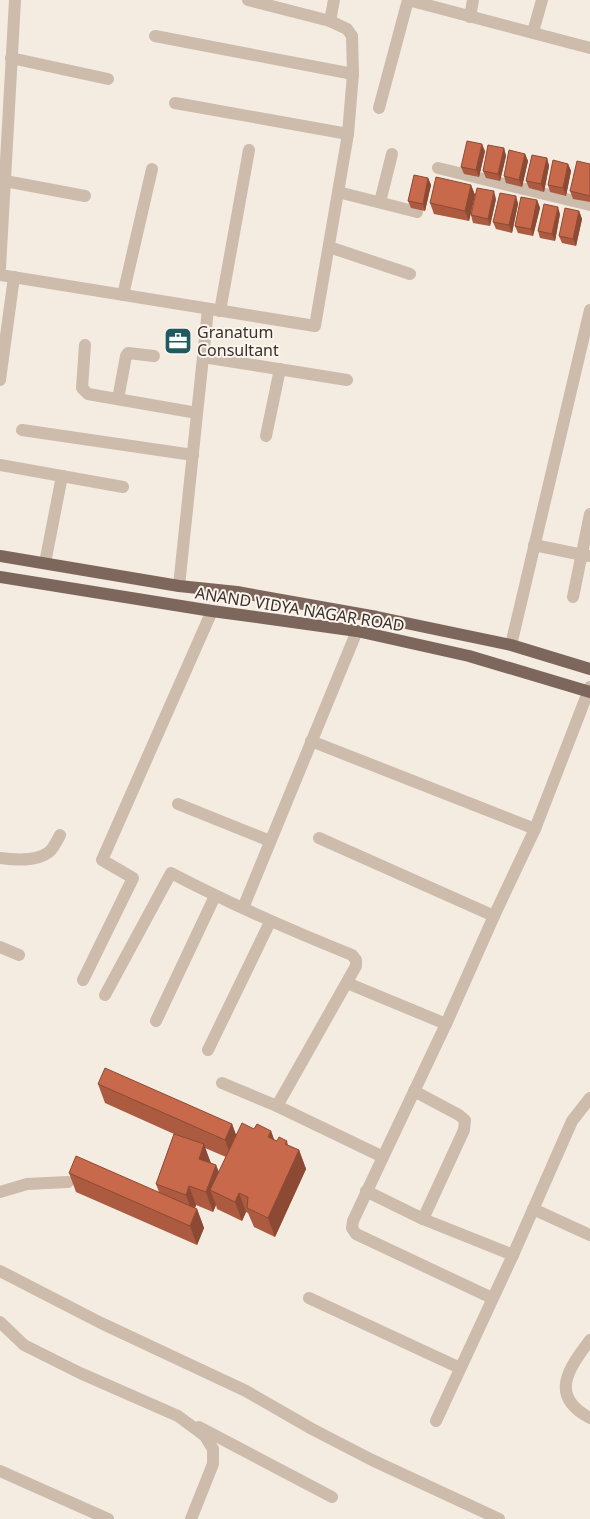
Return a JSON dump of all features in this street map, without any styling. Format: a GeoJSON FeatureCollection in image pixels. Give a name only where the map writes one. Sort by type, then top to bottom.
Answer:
{"type":"FeatureCollection","features":[{"type":"Feature","properties":{"kind":"main road","name":"ANAND VIDYA NAGAR ROAD"},"geometry":{"type":"LineString","coordinates":[[0,556],[179,586],[237,592],[377,617],[511,645],[590,668]]}},
{"type":"Feature","properties":{"kind":"main road","name":"ANAND VIDYA NAGAR ROAD"},"geometry":{"type":"LineString","coordinates":[[0,577],[212,611],[357,631],[469,656],[589,690]]}},
{"type":"Feature","properties":{"kind":"street"},"geometry":{"type":"LineString","coordinates":[[0,268],[15,0]]}},
{"type":"Feature","properties":{"kind":"street"},"geometry":{"type":"LineString","coordinates":[[0,275],[315,326],[348,134],[353,74],[352,36],[347,28],[330,21],[248,0]]}},
{"type":"Feature","properties":{"kind":"street"},"geometry":{"type":"LineString","coordinates":[[330,21],[334,0]]}},
{"type":"Feature","properties":{"kind":"street"},"geometry":{"type":"LineString","coordinates":[[379,108],[408,0],[590,48]]}},
{"type":"Feature","properties":{"kind":"street"},"geometry":{"type":"LineString","coordinates":[[470,16],[473,0]]}},
{"type":"Feature","properties":{"kind":"street"},"geometry":{"type":"LineString","coordinates":[[533,32],[542,0]]}},
{"type":"Feature","properties":{"kind":"street"},"geometry":{"type":"LineString","coordinates":[[154,36],[353,74]]}},
{"type":"Feature","properties":{"kind":"street"},"geometry":{"type":"LineString","coordinates":[[11,58],[108,79]]}},
{"type":"Feature","properties":{"kind":"street"},"geometry":{"type":"LineString","coordinates":[[175,104],[348,134]]}},
{"type":"Feature","properties":{"kind":"street"},"geometry":{"type":"LineString","coordinates":[[179,586],[203,357],[249,150]]}},
{"type":"Feature","properties":{"kind":"street"},"geometry":{"type":"LineString","coordinates":[[380,202],[392,154]]}},
{"type":"Feature","properties":{"kind":"street"},"geometry":{"type":"LineString","coordinates":[[438,168],[590,206]]}},
{"type":"Feature","properties":{"kind":"street"},"geometry":{"type":"LineString","coordinates":[[123,295],[152,169]]}},
{"type":"Feature","properties":{"kind":"street"},"geometry":{"type":"LineString","coordinates":[[5,181],[85,196]]}},
{"type":"Feature","properties":{"kind":"street"},"geometry":{"type":"LineString","coordinates":[[338,192],[417,212]]}},
{"type":"Feature","properties":{"kind":"street"},"geometry":{"type":"LineString","coordinates":[[329,247],[410,274]]}},
{"type":"Feature","properties":{"kind":"street"},"geometry":{"type":"LineString","coordinates":[[0,380],[14,277]]}},
{"type":"Feature","properties":{"kind":"street"},"geometry":{"type":"LineString","coordinates":[[511,645],[590,310]]}},
{"type":"Feature","properties":{"kind":"street"},"geometry":{"type":"LineString","coordinates":[[85,345],[82,388],[88,394],[197,413]]}},
{"type":"Feature","properties":{"kind":"street"},"geometry":{"type":"LineString","coordinates":[[118,399],[128,353],[154,356]]}},
{"type":"Feature","properties":{"kind":"street"},"geometry":{"type":"LineString","coordinates":[[203,357],[347,380]]}},
{"type":"Feature","properties":{"kind":"street"},"geometry":{"type":"LineString","coordinates":[[266,436],[280,369]]}},
{"type":"Feature","properties":{"kind":"street"},"geometry":{"type":"LineString","coordinates":[[22,430],[193,455]]}},
{"type":"Feature","properties":{"kind":"street"},"geometry":{"type":"LineString","coordinates":[[0,465],[122,486]]}},
{"type":"Feature","properties":{"kind":"street"},"geometry":{"type":"LineString","coordinates":[[46,563],[62,476]]}},
{"type":"Feature","properties":{"kind":"street"},"geometry":{"type":"LineString","coordinates":[[573,597],[586,556],[590,514]]}},
{"type":"Feature","properties":{"kind":"street"},"geometry":{"type":"LineString","coordinates":[[534,545],[586,556]]}},
{"type":"Feature","properties":{"kind":"street"},"geometry":{"type":"LineString","coordinates":[[83,980],[133,878],[102,860],[212,611]]}},
{"type":"Feature","properties":{"kind":"street"},"geometry":{"type":"LineString","coordinates":[[243,908],[357,631]]}},
{"type":"Feature","properties":{"kind":"street"},"geometry":{"type":"LineString","coordinates":[[492,1298],[356,1234],[352,1228],[353,1221],[535,830],[589,690]]}},
{"type":"Feature","properties":{"kind":"street"},"geometry":{"type":"LineString","coordinates":[[311,741],[535,830]]}},
{"type":"Feature","properties":{"kind":"street"},"geometry":{"type":"LineString","coordinates":[[178,804],[270,841]]}},
{"type":"Feature","properties":{"kind":"street"},"geometry":{"type":"LineString","coordinates":[[0,858],[12,860],[38,858],[50,852],[60,835]]}},
{"type":"Feature","properties":{"kind":"street"},"geometry":{"type":"LineString","coordinates":[[319,838],[494,916]]}},
{"type":"Feature","properties":{"kind":"street"},"geometry":{"type":"LineString","coordinates":[[105,995],[171,873],[270,922],[352,955],[356,960],[356,966],[277,1106]]}},
{"type":"Feature","properties":{"kind":"street"},"geometry":{"type":"LineString","coordinates":[[156,1021],[215,896]]}},
{"type":"Feature","properties":{"kind":"street"},"geometry":{"type":"LineString","coordinates":[[208,1050],[270,922]]}},
{"type":"Feature","properties":{"kind":"street"},"geometry":{"type":"LineString","coordinates":[[0,947],[19,955]]}},
{"type":"Feature","properties":{"kind":"street"},"geometry":{"type":"LineString","coordinates":[[347,983],[446,1024]]}},
{"type":"Feature","properties":{"kind":"street"},"geometry":{"type":"LineString","coordinates":[[222,1084],[277,1106],[383,1157]]}},
{"type":"Feature","properties":{"kind":"street"},"geometry":{"type":"LineString","coordinates":[[414,1091],[465,1120],[464,1130],[423,1219]]}},
{"type":"Feature","properties":{"kind":"street"},"geometry":{"type":"LineString","coordinates":[[436,1421],[513,1255],[572,1121],[590,1098]]}},
{"type":"Feature","properties":{"kind":"street"},"geometry":{"type":"LineString","coordinates":[[0,1192],[27,1184],[68,1182]]}},
{"type":"Feature","properties":{"kind":"street"},"geometry":{"type":"LineString","coordinates":[[366,1191],[423,1219],[513,1255]]}},
{"type":"Feature","properties":{"kind":"street"},"geometry":{"type":"LineString","coordinates":[[533,1209],[590,1235]]}},
{"type":"Feature","properties":{"kind":"street"},"geometry":{"type":"LineString","coordinates":[[0,1270],[102,1323],[246,1391],[312,1430],[372,1460],[499,1519]]}},
{"type":"Feature","properties":{"kind":"street"},"geometry":{"type":"LineString","coordinates":[[309,1298],[460,1368]]}},
{"type":"Feature","properties":{"kind":"street"},"geometry":{"type":"LineString","coordinates":[[0,1322],[24,1345],[80,1373],[178,1416],[332,1497]]}},
{"type":"Feature","properties":{"kind":"street"},"geometry":{"type":"LineString","coordinates":[[590,1340],[568,1372],[566,1384],[572,1406],[590,1418]]}},
{"type":"Feature","properties":{"kind":"street"},"geometry":{"type":"LineString","coordinates":[[178,1416],[205,1436],[213,1449],[213,1464],[191,1519]]}},
{"type":"Feature","properties":{"kind":"street"},"geometry":{"type":"LineString","coordinates":[[0,1471],[108,1519]]}},
{"type":"Feature","properties":{"kind":"building"},"geometry":{"type":"Polygon","coordinates":[[[467,141],[482,144],[476,170],[461,167],[467,141]]]}},
{"type":"Feature","properties":{"kind":"building"},"geometry":{"type":"Polygon","coordinates":[[[488,145],[504,148],[498,174],[483,171],[488,145]]]}},
{"type":"Feature","properties":{"kind":"building"},"geometry":{"type":"Polygon","coordinates":[[[509,150],[525,154],[519,180],[504,176],[509,150]]]}},
{"type":"Feature","properties":{"kind":"building"},"geometry":{"type":"Polygon","coordinates":[[[532,155],[547,158],[541,184],[526,181],[532,155]]]}},
{"type":"Feature","properties":{"kind":"building"},"geometry":{"type":"Polygon","coordinates":[[[553,160],[568,164],[563,188],[548,185],[553,160]]]}},
{"type":"Feature","properties":{"kind":"building"},"geometry":{"type":"Polygon","coordinates":[[[577,161],[590,164],[590,196],[570,191],[577,161]]]}},
{"type":"Feature","properties":{"kind":"building"},"geometry":{"type":"Polygon","coordinates":[[[414,175],[428,178],[423,204],[408,201],[414,175]]]}},
{"type":"Feature","properties":{"kind":"building"},"geometry":{"type":"Polygon","coordinates":[[[436,177],[471,185],[465,211],[430,203],[436,177]]]}},
{"type":"Feature","properties":{"kind":"building"},"geometry":{"type":"Polygon","coordinates":[[[477,188],[494,191],[488,219],[471,215],[477,188]]]}},
{"type":"Feature","properties":{"kind":"building"},"geometry":{"type":"Polygon","coordinates":[[[500,193],[516,196],[509,225],[493,222],[500,193]]]}},
{"type":"Feature","properties":{"kind":"building"},"geometry":{"type":"Polygon","coordinates":[[[521,197],[537,200],[531,229],[515,226],[521,197]]]}},
{"type":"Feature","properties":{"kind":"building"},"geometry":{"type":"Polygon","coordinates":[[[544,204],[558,207],[552,234],[538,231],[544,204]]]}},
{"type":"Feature","properties":{"kind":"building"},"geometry":{"type":"Polygon","coordinates":[[[565,208],[579,211],[573,239],[559,236],[565,208]]]}},
{"type":"Feature","properties":{"kind":"building"},"geometry":{"type":"Polygon","coordinates":[[[105,1068],[232,1124],[225,1140],[98,1084],[105,1068]]]}},
{"type":"Feature","properties":{"kind":"building"},"geometry":{"type":"Polygon","coordinates":[[[242,1123],[254,1129],[257,1124],[271,1131],[268,1137],[277,1141],[279,1137],[287,1141],[285,1144],[299,1150],[268,1218],[247,1208],[248,1197],[239,1193],[235,1202],[210,1190],[242,1123]]]}},
{"type":"Feature","properties":{"kind":"building"},"geometry":{"type":"Polygon","coordinates":[[[174,1134],[204,1144],[199,1159],[216,1165],[206,1192],[189,1186],[186,1195],[156,1184],[174,1134]]]}},
{"type":"Feature","properties":{"kind":"building"},"geometry":{"type":"Polygon","coordinates":[[[76,1156],[197,1209],[190,1226],[69,1173],[76,1156]]]}},
{"type":"Feature","properties":{"kind":"place","name":"Granatum Consultant"},"geometry":{"type":"Point","coordinates":[178,341]}}]}
